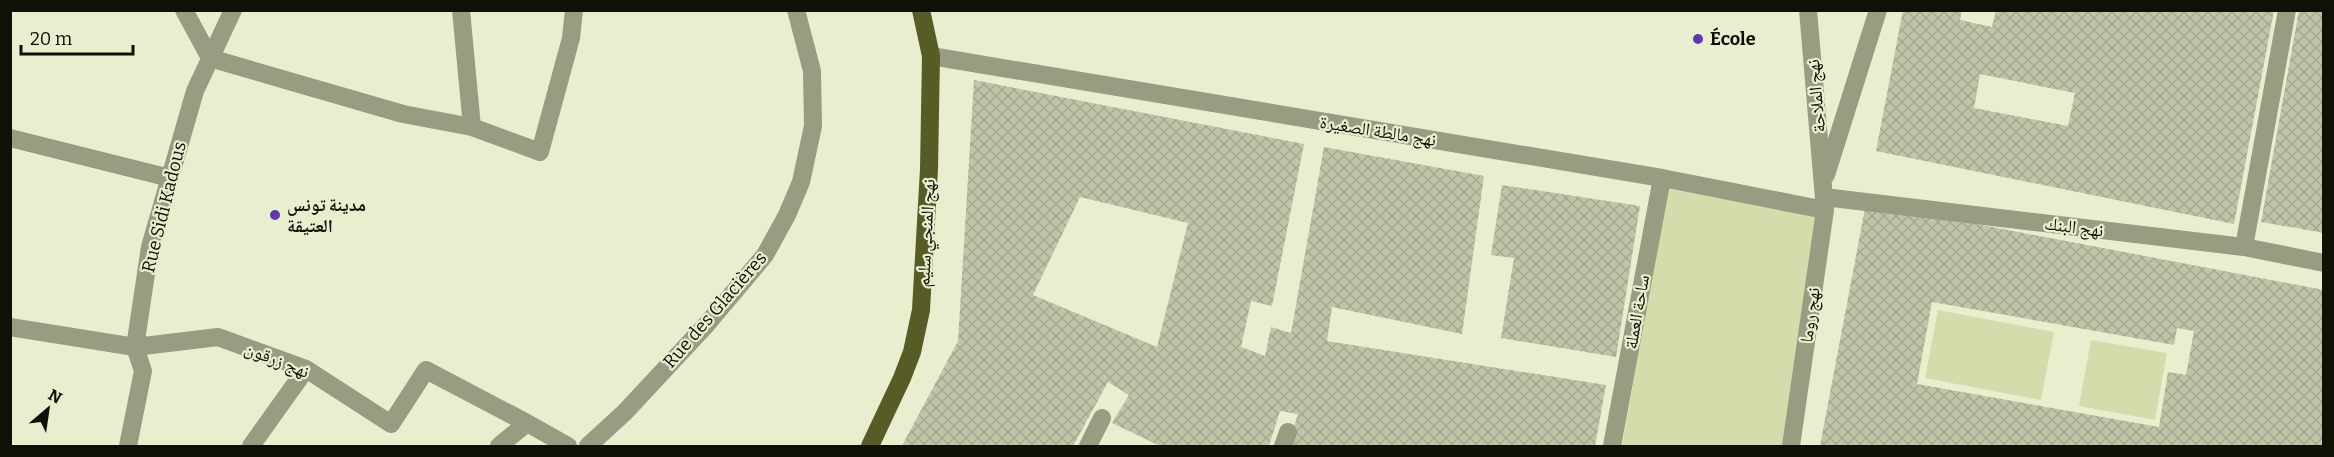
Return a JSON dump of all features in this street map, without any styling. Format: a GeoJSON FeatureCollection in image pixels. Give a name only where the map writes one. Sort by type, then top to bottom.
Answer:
{"type":"FeatureCollection","features":[{"type":"Feature","properties":{"kind":"main road","name":"نهج المنجي سليم"},"geometry":{"type":"LineString","coordinates":[[870,447],[912,352],[921,310],[929,169],[931,56],[921,10]]}},
{"type":"Feature","properties":{"kind":"street"},"geometry":{"type":"LineString","coordinates":[[184,10],[210,58],[403,114],[472,127],[540,152],[571,38],[574,10]]}},
{"type":"Feature","properties":{"kind":"street","name":"Rue Sidi Kadous"},"geometry":{"type":"LineString","coordinates":[[128,447],[143,371],[135,346],[150,247],[195,91],[233,10]]}},
{"type":"Feature","properties":{"kind":"street"},"geometry":{"type":"LineString","coordinates":[[461,10],[472,127]]}},
{"type":"Feature","properties":{"kind":"street","name":"Rue des Glacières"},"geometry":{"type":"LineString","coordinates":[[588,447],[626,412],[707,324],[765,255],[787,215],[801,182],[813,126],[812,71],[796,10]]}},
{"type":"Feature","properties":{"kind":"street","name":"نهج الملاحة"},"geometry":{"type":"LineString","coordinates":[[1808,10],[1824,197]]}},
{"type":"Feature","properties":{"kind":"street"},"geometry":{"type":"LineString","coordinates":[[1824,197],[1878,10]]}},
{"type":"Feature","properties":{"kind":"street"},"geometry":{"type":"LineString","coordinates":[[2244,247],[2287,10]]}},
{"type":"Feature","properties":{"kind":"street","name":"نهج مالطة الصغيرة"},"geometry":{"type":"LineString","coordinates":[[931,56],[1662,178],[1824,197]]}},
{"type":"Feature","properties":{"kind":"street"},"geometry":{"type":"LineString","coordinates":[[10,138],[170,178]]}},
{"type":"Feature","properties":{"kind":"street","name":"ساحة العملة"},"geometry":{"type":"LineString","coordinates":[[1612,447],[1662,178]]}},
{"type":"Feature","properties":{"kind":"street","name":"نهج البنك"},"geometry":{"type":"LineString","coordinates":[[1824,197],[2244,247],[2324,263]]}},
{"type":"Feature","properties":{"kind":"street","name":"نهج روما"},"geometry":{"type":"LineString","coordinates":[[1791,447],[1824,197]]}},
{"type":"Feature","properties":{"kind":"street","name":"نهج زرقون"},"geometry":{"type":"LineString","coordinates":[[10,327],[135,346],[218,337],[306,369],[391,424],[426,370],[527,423]]}},
{"type":"Feature","properties":{"kind":"street"},"geometry":{"type":"LineString","coordinates":[[250,447],[306,369]]}},
{"type":"Feature","properties":{"kind":"street"},"geometry":{"type":"LineString","coordinates":[[1088,447],[1102,418]]}},
{"type":"Feature","properties":{"kind":"street"},"geometry":{"type":"LineString","coordinates":[[499,447],[527,423],[568,447]]}},
{"type":"Feature","properties":{"kind":"green space"},"geometry":{"type":"Polygon","coordinates":[[[1668,189],[1824,217],[1783,446],[1622,446],[1668,189]]]}},
{"type":"Feature","properties":{"kind":"green space"},"geometry":{"type":"Polygon","coordinates":[[[1938,310],[2054,332],[2041,400],[1925,378],[1938,310]]]}},
{"type":"Feature","properties":{"kind":"green space"},"geometry":{"type":"Polygon","coordinates":[[[2091,340],[2167,353],[2155,420],[2079,406],[2091,340]]]}},
{"type":"Feature","properties":{"kind":"building"},"geometry":{"type":"Polygon","coordinates":[[[1903,10],[1962,10],[1960,20],[1992,27],[1996,10],[2274,10],[2234,224],[1876,151],[1903,10]],[[1980,74],[1974,108],[2068,126],[2075,93],[1980,74]]]}},
{"type":"Feature","properties":{"kind":"building"},"geometry":{"type":"Polygon","coordinates":[[[2299,10],[2324,10],[2324,233],[2261,222],[2299,10]]]}},
{"type":"Feature","properties":{"kind":"building"},"geometry":{"type":"Polygon","coordinates":[[[974,80],[1304,144],[1272,306],[1251,301],[1241,347],[1265,356],[1271,327],[1291,333],[1324,147],[1484,176],[1462,334],[1332,307],[1327,341],[1606,385],[1595,446],[1288,446],[1298,414],[1280,411],[1269,446],[1160,446],[1112,423],[1129,395],[1108,382],[1073,446],[902,446],[958,341],[974,80]],[[1080,197],[1033,295],[1157,347],[1188,223],[1080,197]]]}},
{"type":"Feature","properties":{"kind":"building"},"geometry":{"type":"Polygon","coordinates":[[[1502,185],[1640,206],[1616,357],[1501,338],[1514,258],[1491,255],[1502,185]]]}},
{"type":"Feature","properties":{"kind":"building"},"geometry":{"type":"Polygon","coordinates":[[[1866,203],[2324,290],[2324,446],[1820,446],[1866,203]],[[1932,302],[1917,384],[2159,427],[2168,372],[2186,375],[2194,331],[2177,328],[2174,345],[1932,302]]]}},
{"type":"Feature","properties":{"kind":"place","name":"École"},"geometry":{"type":"Point","coordinates":[1698,39]}},
{"type":"Feature","properties":{"kind":"place","name":"مدينة تونس العتيقة"},"geometry":{"type":"Point","coordinates":[275,215]}}]}
